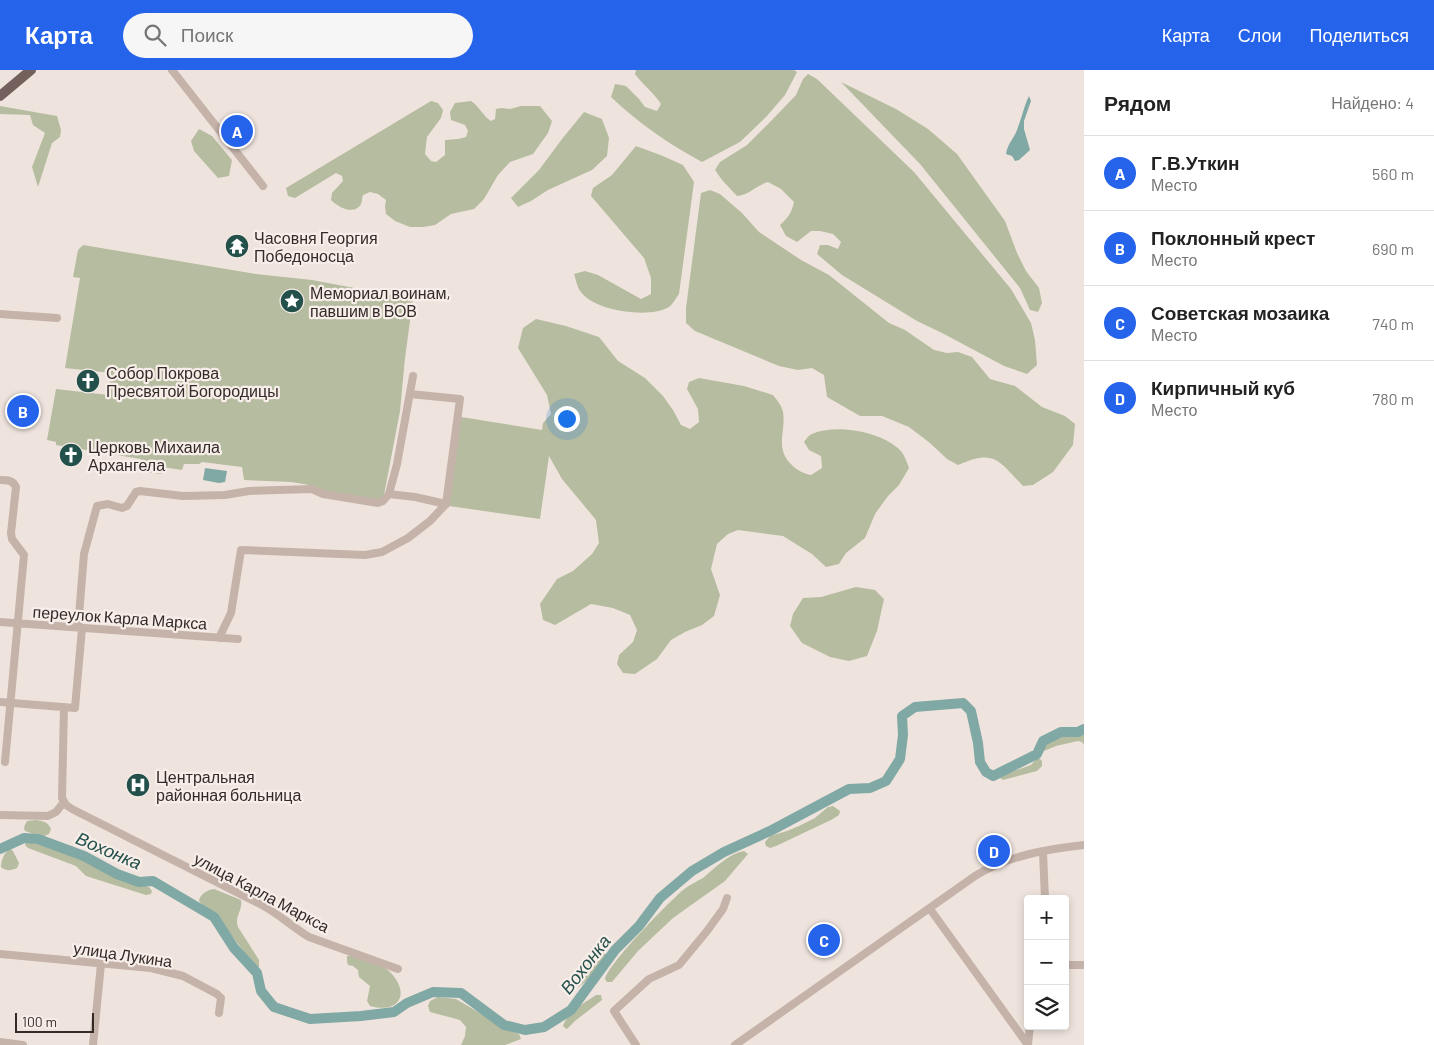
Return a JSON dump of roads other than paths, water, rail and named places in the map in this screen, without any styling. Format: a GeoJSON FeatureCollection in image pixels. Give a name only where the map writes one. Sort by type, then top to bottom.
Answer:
{"type":"FeatureCollection","features":[{"type":"Feature","properties":{"kind":"main road"},"geometry":{"type":"LineString","coordinates":[[0,96],[31,70]]}},
{"type":"Feature","properties":{"kind":"street"},"geometry":{"type":"LineString","coordinates":[[172,70],[263,186]]}},
{"type":"Feature","properties":{"kind":"street"},"geometry":{"type":"LineString","coordinates":[[0,314],[57,318]]}},
{"type":"Feature","properties":{"kind":"street"},"geometry":{"type":"LineString","coordinates":[[0,702],[75,708],[84,554],[97,506],[108,504],[122,508],[127,506],[136,492],[140,491],[183,496],[312,489],[323,494],[378,503],[383,501],[389,494],[397,464],[413,376]]}},
{"type":"Feature","properties":{"kind":"street"},"geometry":{"type":"LineString","coordinates":[[219,638],[231,613],[241,550],[365,554],[382,552],[408,538],[430,521],[446,504],[460,399],[410,394]]}},
{"type":"Feature","properties":{"kind":"street"},"geometry":{"type":"LineString","coordinates":[[0,480],[10,481],[16,487],[11,533],[12,539],[24,555],[5,762]]}},
{"type":"Feature","properties":{"kind":"street"},"geometry":{"type":"LineString","coordinates":[[389,494],[415,497],[446,504]]}},
{"type":"Feature","properties":{"kind":"street","name":"переулок Карла Маркса"},"geometry":{"type":"LineString","coordinates":[[0,622],[238,639]]}},
{"type":"Feature","properties":{"kind":"street"},"geometry":{"type":"LineString","coordinates":[[0,815],[48,816],[56,812],[64,802],[62,798],[64,708]]}},
{"type":"Feature","properties":{"kind":"street","name":"улица Карла Маркса"},"geometry":{"type":"LineString","coordinates":[[64,802],[78,813],[269,908],[294,928],[309,937],[398,969]]}},
{"type":"Feature","properties":{"kind":"street"},"geometry":{"type":"LineString","coordinates":[[735,1045],[990,867],[1025,855],[1084,845]]}},
{"type":"Feature","properties":{"kind":"street"},"geometry":{"type":"LineString","coordinates":[[1043,852],[1045,895]]}},
{"type":"Feature","properties":{"kind":"street"},"geometry":{"type":"LineString","coordinates":[[636,1045],[614,1011],[649,979],[679,965],[708,931],[728,898]]}},
{"type":"Feature","properties":{"kind":"street"},"geometry":{"type":"LineString","coordinates":[[930,909],[1028,1044]]}},
{"type":"Feature","properties":{"kind":"street","name":"улица Лукина"},"geometry":{"type":"LineString","coordinates":[[0,954],[151,968],[184,976],[221,998],[219,1013]]}},
{"type":"Feature","properties":{"kind":"street"},"geometry":{"type":"LineString","coordinates":[[93,1045],[101,964]]}},
{"type":"Feature","properties":{"kind":"street"},"geometry":{"type":"LineString","coordinates":[[1069,965],[1084,965]]}},
{"type":"Feature","properties":{"kind":"street"},"geometry":{"type":"LineString","coordinates":[[1028,1044],[1030,1030]]}},
{"type":"Feature","properties":{"kind":"street"},"geometry":{"type":"LineString","coordinates":[[0,1042],[23,1045]]}},
{"type":"Feature","properties":{"kind":"water"},"geometry":{"type":"Polygon","coordinates":[[[1029,96],[1031,101],[1024,121],[1024,129],[1030,150],[1019,160],[1015,161],[1012,156],[1006,154],[1008,146],[1017,131],[1029,96]]]}},
{"type":"Feature","properties":{"kind":"water"},"geometry":{"type":"Polygon","coordinates":[[[205,468],[227,471],[225,482],[219,483],[203,480],[205,468]]]}},
{"type":"Feature","properties":{"kind":"waterway","name":"Вохонка"},"geometry":{"type":"LineString","coordinates":[[0,849],[24,838],[38,839],[84,856],[117,874],[139,882],[153,881],[214,917],[234,948],[257,973],[261,991],[274,1007],[310,1019],[361,1016],[394,1012],[407,1003],[433,992],[461,993],[504,1025],[525,1030],[544,1027],[571,1010],[615,950],[639,926],[660,898],[692,871],[724,852],[772,830],[849,789],[870,788],[886,781],[900,759],[903,735],[902,716],[915,707],[963,703],[971,711],[980,762],[986,772],[993,776],[1037,754],[1043,741],[1061,732],[1078,732],[1084,729]]}},
{"type":"Feature","properties":{"kind":"place","name":"Г.В.Уткин"},"geometry":{"type":"Point","coordinates":[237,131]}},
{"type":"Feature","properties":{"kind":"place","name":"Часовня Георгия Победоносца"},"geometry":{"type":"Point","coordinates":[237,246]}},
{"type":"Feature","properties":{"kind":"place","name":"Мемориал воинам, павшим в ВОВ"},"geometry":{"type":"Point","coordinates":[292,301]}},
{"type":"Feature","properties":{"kind":"place","name":"Собор Покрова Пресвятой Богородицы"},"geometry":{"type":"Point","coordinates":[88,381]}},
{"type":"Feature","properties":{"kind":"place","name":"Поклонный крест"},"geometry":{"type":"Point","coordinates":[23,411]}},
{"type":"Feature","properties":{"kind":"place","name":"Церковь Михаила Архангела"},"geometry":{"type":"Point","coordinates":[71,455]}},
{"type":"Feature","properties":{"kind":"place","name":"Центральная районная больница"},"geometry":{"type":"Point","coordinates":[138,785]}},
{"type":"Feature","properties":{"kind":"place","name":"Кирпичный куб"},"geometry":{"type":"Point","coordinates":[994,851]}},
{"type":"Feature","properties":{"kind":"place","name":"Советская мозаика"},"geometry":{"type":"Point","coordinates":[824,940]}}]}
